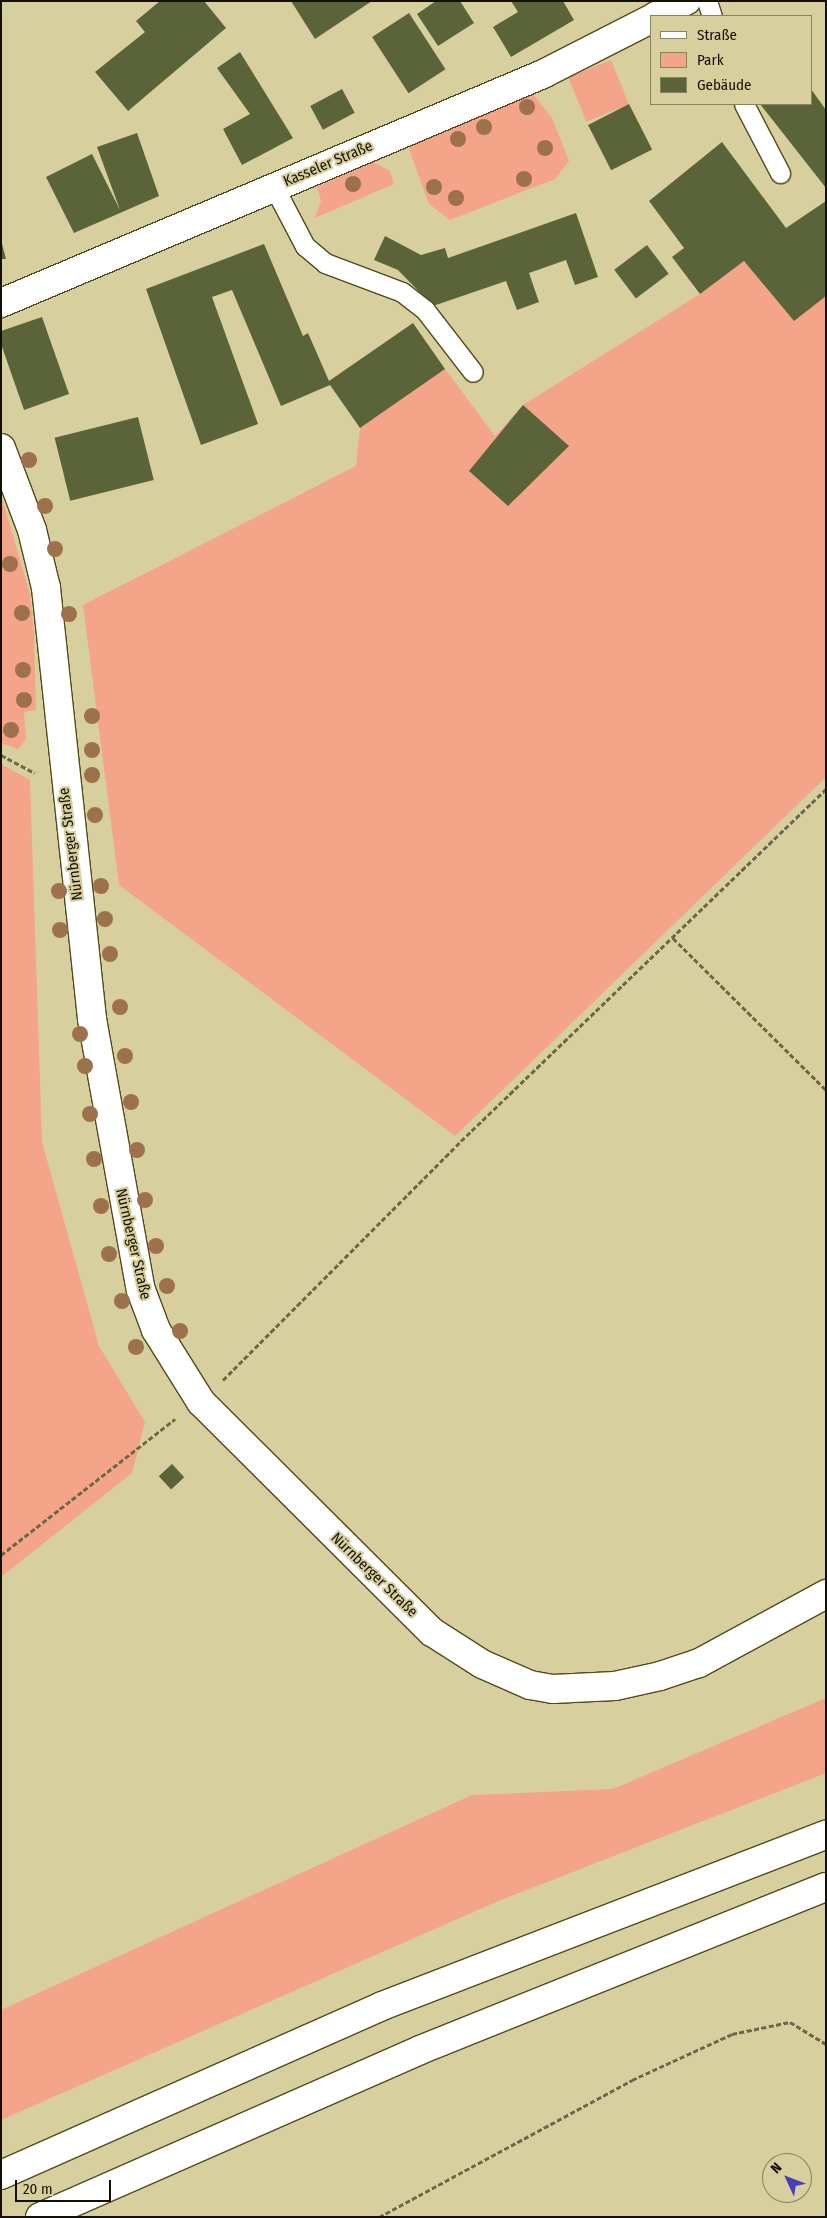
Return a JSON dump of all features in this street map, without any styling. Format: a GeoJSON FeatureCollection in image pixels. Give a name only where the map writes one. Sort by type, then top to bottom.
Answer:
{"type":"FeatureCollection","features":[{"type":"Feature","properties":{"kind":"main road"},"geometry":{"type":"LineString","coordinates":[[658,15],[686,1]]}},
{"type":"Feature","properties":{"kind":"main road","name":"Kasseler Straße"},"geometry":{"type":"LineString","coordinates":[[1,303],[543,74],[650,20]]}},
{"type":"Feature","properties":{"kind":"main road","name":"Nürnberger Straße"},"geometry":{"type":"LineString","coordinates":[[1,448],[32,530],[46,588],[92,1019],[139,1281],[156,1330],[201,1402],[432,1632],[482,1664],[530,1684],[553,1689],[615,1686],[660,1676],[698,1663],[826,1594]]}},
{"type":"Feature","properties":{"kind":"main road"},"geometry":{"type":"LineString","coordinates":[[1,2175],[31,2160],[382,2006],[826,1835]]}},
{"type":"Feature","properties":{"kind":"main road"},"geometry":{"type":"LineString","coordinates":[[48,2213],[420,2050],[826,1887]]}},
{"type":"Feature","properties":{"kind":"lane"},"geometry":{"type":"LineString","coordinates":[[707,1],[712,15]]}},
{"type":"Feature","properties":{"kind":"lane"},"geometry":{"type":"LineString","coordinates":[[745,105],[780,173]]}},
{"type":"Feature","properties":{"kind":"lane"},"geometry":{"type":"LineString","coordinates":[[274,187],[305,246],[325,263],[402,292],[425,310],[472,372]]}},
{"type":"Feature","properties":{"kind":"path"},"geometry":{"type":"LineString","coordinates":[[1,754],[40,776]]}},
{"type":"Feature","properties":{"kind":"path"},"geometry":{"type":"LineString","coordinates":[[1,1556],[162,1427],[201,1402],[461,1140],[826,790]]}},
{"type":"Feature","properties":{"kind":"path"},"geometry":{"type":"LineString","coordinates":[[673,938],[826,1090]]}},
{"type":"Feature","properties":{"kind":"path"},"geometry":{"type":"LineString","coordinates":[[379,2217],[632,2080],[732,2034],[790,2022],[826,2044]]}},
{"type":"Feature","properties":{"kind":"green space"},"geometry":{"type":"Polygon","coordinates":[[[611,60],[629,105],[586,122],[568,77],[611,60]]]}},
{"type":"Feature","properties":{"kind":"green space"},"geometry":{"type":"Polygon","coordinates":[[[533,94],[552,118],[569,161],[555,179],[450,220],[429,204],[409,149],[415,143],[533,94]]]}},
{"type":"Feature","properties":{"kind":"green space"},"geometry":{"type":"Polygon","coordinates":[[[374,162],[390,171],[394,184],[315,218],[321,201],[317,187],[374,162]]]}},
{"type":"Feature","properties":{"kind":"green space"},"geometry":{"type":"Polygon","coordinates":[[[744,261],[793,320],[826,296],[826,777],[455,1136],[119,885],[83,605],[356,466],[360,428],[445,369],[495,436],[523,405],[700,294],[744,261]]]}},
{"type":"Feature","properties":{"kind":"green space"},"geometry":{"type":"Polygon","coordinates":[[[1,495],[30,594],[34,633],[36,710],[24,712],[26,739],[18,749],[1,743],[1,495]]]}},
{"type":"Feature","properties":{"kind":"green space"},"geometry":{"type":"Polygon","coordinates":[[[1,764],[30,780],[42,1142],[99,1346],[145,1422],[132,1473],[1,1577],[1,764]]]}},
{"type":"Feature","properties":{"kind":"green space"},"geometry":{"type":"Polygon","coordinates":[[[826,1698],[826,1773],[496,1902],[1,2120],[1,2010],[472,1795],[613,1789],[826,1698]]]}},
{"type":"Feature","properties":{"kind":"building"},"geometry":{"type":"Polygon","coordinates":[[[160,1],[204,1],[226,28],[128,111],[95,72],[145,32],[136,21],[160,1]]]}},
{"type":"Feature","properties":{"kind":"building"},"geometry":{"type":"Polygon","coordinates":[[[291,1],[372,1],[315,39],[291,1]]]}},
{"type":"Feature","properties":{"kind":"building"},"geometry":{"type":"Polygon","coordinates":[[[436,1],[460,1],[474,23],[438,46],[417,14],[436,1]]]}},
{"type":"Feature","properties":{"kind":"building"},"geometry":{"type":"Polygon","coordinates":[[[511,1],[563,1],[574,20],[511,57],[493,27],[518,12],[511,1]]]}},
{"type":"Feature","properties":{"kind":"building"},"geometry":{"type":"Polygon","coordinates":[[[409,13],[445,69],[409,93],[372,37],[409,13]]]}},
{"type":"Feature","properties":{"kind":"building"},"geometry":{"type":"Polygon","coordinates":[[[240,52],[293,138],[242,165],[223,129],[250,114],[217,68],[240,52]]]}},
{"type":"Feature","properties":{"kind":"building"},"geometry":{"type":"Polygon","coordinates":[[[342,89],[355,113],[323,130],[310,106],[342,89]]]}},
{"type":"Feature","properties":{"kind":"building"},"geometry":{"type":"Polygon","coordinates":[[[812,90],[826,110],[826,188],[761,105],[812,105],[812,90]]]}},
{"type":"Feature","properties":{"kind":"building"},"geometry":{"type":"Polygon","coordinates":[[[629,104],[652,149],[611,170],[588,125],[629,104]]]}},
{"type":"Feature","properties":{"kind":"building"},"geometry":{"type":"Polygon","coordinates":[[[137,133],[159,196],[74,233],[46,177],[92,154],[120,210],[97,147],[137,133]]]}},
{"type":"Feature","properties":{"kind":"building"},"geometry":{"type":"Polygon","coordinates":[[[722,142],[786,228],[826,201],[826,296],[794,321],[744,261],[700,294],[672,257],[684,248],[649,201],[722,142]]]}},
{"type":"Feature","properties":{"kind":"building"},"geometry":{"type":"Polygon","coordinates":[[[576,213],[598,277],[575,285],[566,260],[529,273],[539,302],[517,310],[506,281],[433,306],[398,270],[374,260],[385,236],[421,255],[445,248],[448,258],[576,213]]]}},
{"type":"Feature","properties":{"kind":"building"},"geometry":{"type":"Polygon","coordinates":[[[1,240],[6,259],[1,259],[1,240]]]}},
{"type":"Feature","properties":{"kind":"building"},"geometry":{"type":"Polygon","coordinates":[[[264,244],[303,336],[308,333],[329,381],[413,323],[445,369],[360,428],[330,385],[281,406],[232,290],[212,297],[258,424],[201,445],[146,289],[264,244]]]}},
{"type":"Feature","properties":{"kind":"building"},"geometry":{"type":"Polygon","coordinates":[[[647,245],[669,274],[636,298],[614,270],[647,245]]]}},
{"type":"Feature","properties":{"kind":"building"},"geometry":{"type":"Polygon","coordinates":[[[42,317],[69,394],[24,410],[1,344],[1,331],[42,317]]]}},
{"type":"Feature","properties":{"kind":"building"},"geometry":{"type":"Polygon","coordinates":[[[523,405],[569,446],[508,506],[469,471],[523,405]]]}},
{"type":"Feature","properties":{"kind":"building"},"geometry":{"type":"Polygon","coordinates":[[[138,417],[154,480],[70,501],[55,438],[138,417]]]}},
{"type":"Feature","properties":{"kind":"building"},"geometry":{"type":"Polygon","coordinates":[[[172,1464],[184,1477],[171,1489],[159,1476],[172,1464]]]}}]}
